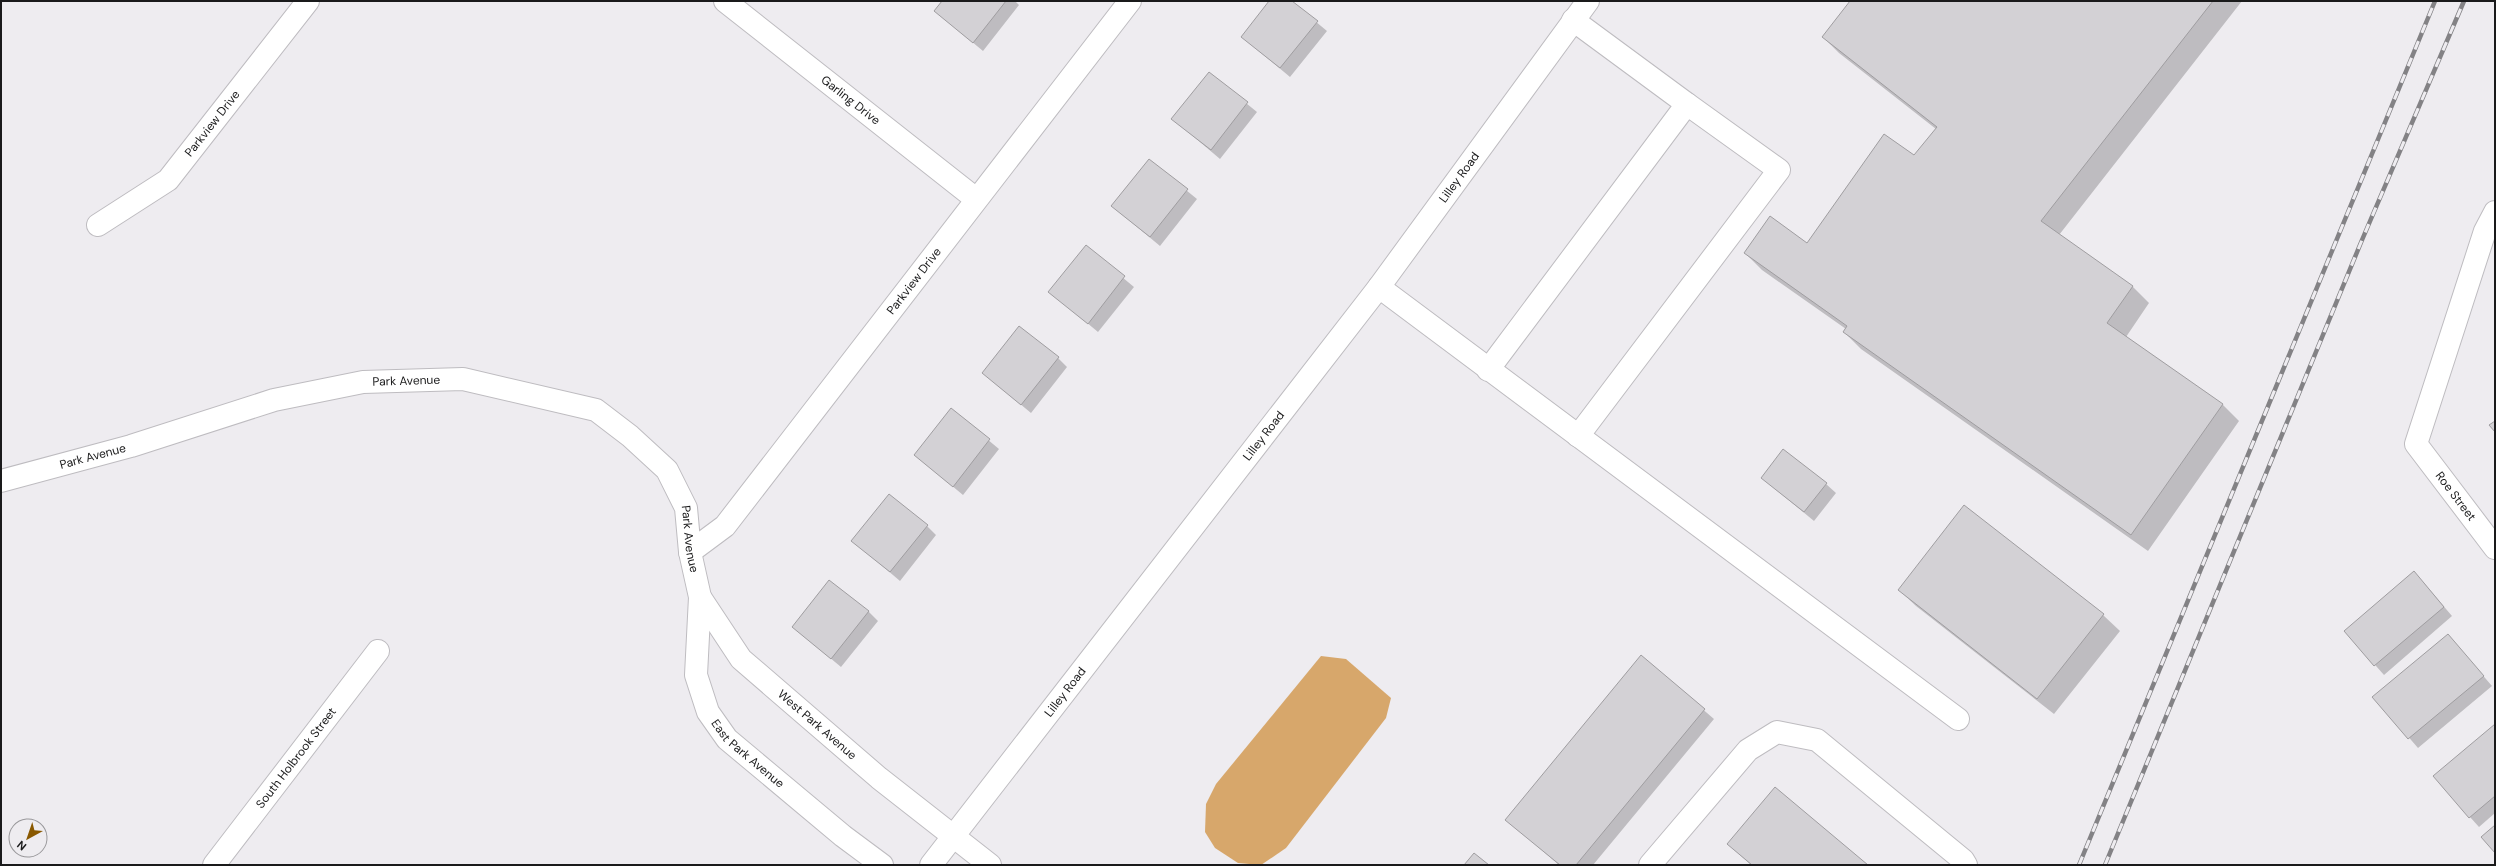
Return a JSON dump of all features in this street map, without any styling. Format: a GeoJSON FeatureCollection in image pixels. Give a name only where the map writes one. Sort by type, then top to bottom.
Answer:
{"type":"FeatureCollection","features":[{"type":"Feature","properties":{"kind":"street","name":"Parkview Drive"},"geometry":{"type":"LineString","coordinates":[[98,225],[168,180],[308,1]]}},
{"type":"Feature","properties":{"kind":"street","name":"Garling Drive"},"geometry":{"type":"LineString","coordinates":[[725,1],[976,199]]}},
{"type":"Feature","properties":{"kind":"street","name":"Parkview Drive"},"geometry":{"type":"LineString","coordinates":[[690,552],[725,526],[1130,1]]}},
{"type":"Feature","properties":{"kind":"street","name":"Lilley Road"},"geometry":{"type":"LineString","coordinates":[[930,865],[1378,287],[1588,1]]}},
{"type":"Feature","properties":{"kind":"street"},"geometry":{"type":"LineString","coordinates":[[1573,20],[1779,170],[1578,436]]}},
{"type":"Feature","properties":{"kind":"street"},"geometry":{"type":"LineString","coordinates":[[1488,370],[1687,104]]}},
{"type":"Feature","properties":{"kind":"street","name":"Roe Street"},"geometry":{"type":"LineString","coordinates":[[2495,212],[2485,231],[2416,444],[2495,548]]}},
{"type":"Feature","properties":{"kind":"street"},"geometry":{"type":"LineString","coordinates":[[1378,287],[1958,718]]}},
{"type":"Feature","properties":{"kind":"street","name":"Park Avenue"},"geometry":{"type":"LineString","coordinates":[[1,481],[131,446],[274,400],[363,382],[463,379],[596,410],[630,436],[667,470],[686,508],[690,552],[700,597]]}},
{"type":"Feature","properties":{"kind":"street","name":"West Park Avenue"},"geometry":{"type":"LineString","coordinates":[[700,597],[741,659],[879,778],[990,865]]}},
{"type":"Feature","properties":{"kind":"street","name":"East Park Avenue"},"geometry":{"type":"LineString","coordinates":[[700,597],[696,675],[708,712],[719,729],[727,739],[843,836],[882,865]]}},
{"type":"Feature","properties":{"kind":"street","name":"South Holbrook Street"},"geometry":{"type":"LineString","coordinates":[[214,865],[378,650]]}},
{"type":"Feature","properties":{"kind":"street"},"geometry":{"type":"LineString","coordinates":[[1650,865],[1748,750],[1777,732],[1817,740],[1963,860],[1966,865]]}},
{"type":"Feature","properties":{"kind":"shaded area"},"geometry":{"type":"Polygon","coordinates":[[[1321,656],[1346,659],[1391,698],[1386,718],[1286,848],[1261,865],[1238,863],[1215,848],[1205,832],[1206,804],[1216,784],[1321,656]]]}},
{"type":"Feature","properties":{"kind":"building"},"geometry":{"type":"Polygon","coordinates":[[[942,1],[1006,1],[973,43],[934,11],[942,1]]]}},
{"type":"Feature","properties":{"kind":"building"},"geometry":{"type":"Polygon","coordinates":[[[1269,1],[1292,1],[1318,21],[1280,68],[1241,37],[1269,1]]]}},
{"type":"Feature","properties":{"kind":"building"},"geometry":{"type":"Polygon","coordinates":[[[1850,1],[2213,1],[2041,221],[2133,286],[2107,323],[2223,404],[2131,535],[1843,332],[1847,326],[1744,253],[1770,216],[1807,243],[1884,134],[1914,155],[1937,127],[1822,37],[1850,1]]]}},
{"type":"Feature","properties":{"kind":"building"},"geometry":{"type":"Polygon","coordinates":[[[1209,72],[1248,102],[1211,150],[1171,119],[1209,72]]]}},
{"type":"Feature","properties":{"kind":"building"},"geometry":{"type":"Polygon","coordinates":[[[1149,159],[1188,189],[1150,237],[1111,206],[1149,159]]]}},
{"type":"Feature","properties":{"kind":"building"},"geometry":{"type":"Polygon","coordinates":[[[1086,245],[1125,276],[1088,324],[1048,292],[1086,245]]]}},
{"type":"Feature","properties":{"kind":"building"},"geometry":{"type":"Polygon","coordinates":[[[1019,326],[1059,357],[1021,405],[982,373],[1019,326]]]}},
{"type":"Feature","properties":{"kind":"building"},"geometry":{"type":"Polygon","coordinates":[[[951,408],[990,439],[953,487],[914,455],[951,408]]]}},
{"type":"Feature","properties":{"kind":"building"},"geometry":{"type":"Polygon","coordinates":[[[2495,421],[2495,432],[2489,425],[2495,421]]]}},
{"type":"Feature","properties":{"kind":"building"},"geometry":{"type":"Polygon","coordinates":[[[1783,449],[1827,483],[1804,512],[1761,478],[1783,449]]]}},
{"type":"Feature","properties":{"kind":"building"},"geometry":{"type":"Polygon","coordinates":[[[889,494],[928,525],[890,572],[851,541],[889,494]]]}},
{"type":"Feature","properties":{"kind":"building"},"geometry":{"type":"Polygon","coordinates":[[[1964,505],[2104,614],[2037,699],[1898,590],[1964,505]]]}},
{"type":"Feature","properties":{"kind":"building"},"geometry":{"type":"Polygon","coordinates":[[[2414,571],[2444,607],[2374,666],[2344,631],[2414,571]]]}},
{"type":"Feature","properties":{"kind":"building"},"geometry":{"type":"Polygon","coordinates":[[[829,580],[869,611],[831,659],[792,627],[829,580]]]}},
{"type":"Feature","properties":{"kind":"building"},"geometry":{"type":"Polygon","coordinates":[[[2448,634],[2484,676],[2408,739],[2372,697],[2448,634]]]}},
{"type":"Feature","properties":{"kind":"building"},"geometry":{"type":"Polygon","coordinates":[[[1641,655],[1705,709],[1576,865],[1560,865],[1505,820],[1641,655]]]}},
{"type":"Feature","properties":{"kind":"building"},"geometry":{"type":"Polygon","coordinates":[[[2495,724],[2495,796],[2469,818],[2433,776],[2495,724]]]}},
{"type":"Feature","properties":{"kind":"building"},"geometry":{"type":"Polygon","coordinates":[[[1775,787],[1868,865],[1752,865],[1727,844],[1775,787]]]}},
{"type":"Feature","properties":{"kind":"building"},"geometry":{"type":"Polygon","coordinates":[[[2495,825],[2495,853],[2481,837],[2495,825]]]}},
{"type":"Feature","properties":{"kind":"building"},"geometry":{"type":"Polygon","coordinates":[[[1474,853],[1489,865],[1464,865],[1474,853]]]}},
{"type":"Feature","properties":{"kind":"railway"},"geometry":{"type":"LineString","coordinates":[[2079,865],[2435,1]]}},
{"type":"Feature","properties":{"kind":"railway"},"geometry":{"type":"LineString","coordinates":[[2105,865],[2362,240],[2464,1]]}}]}
